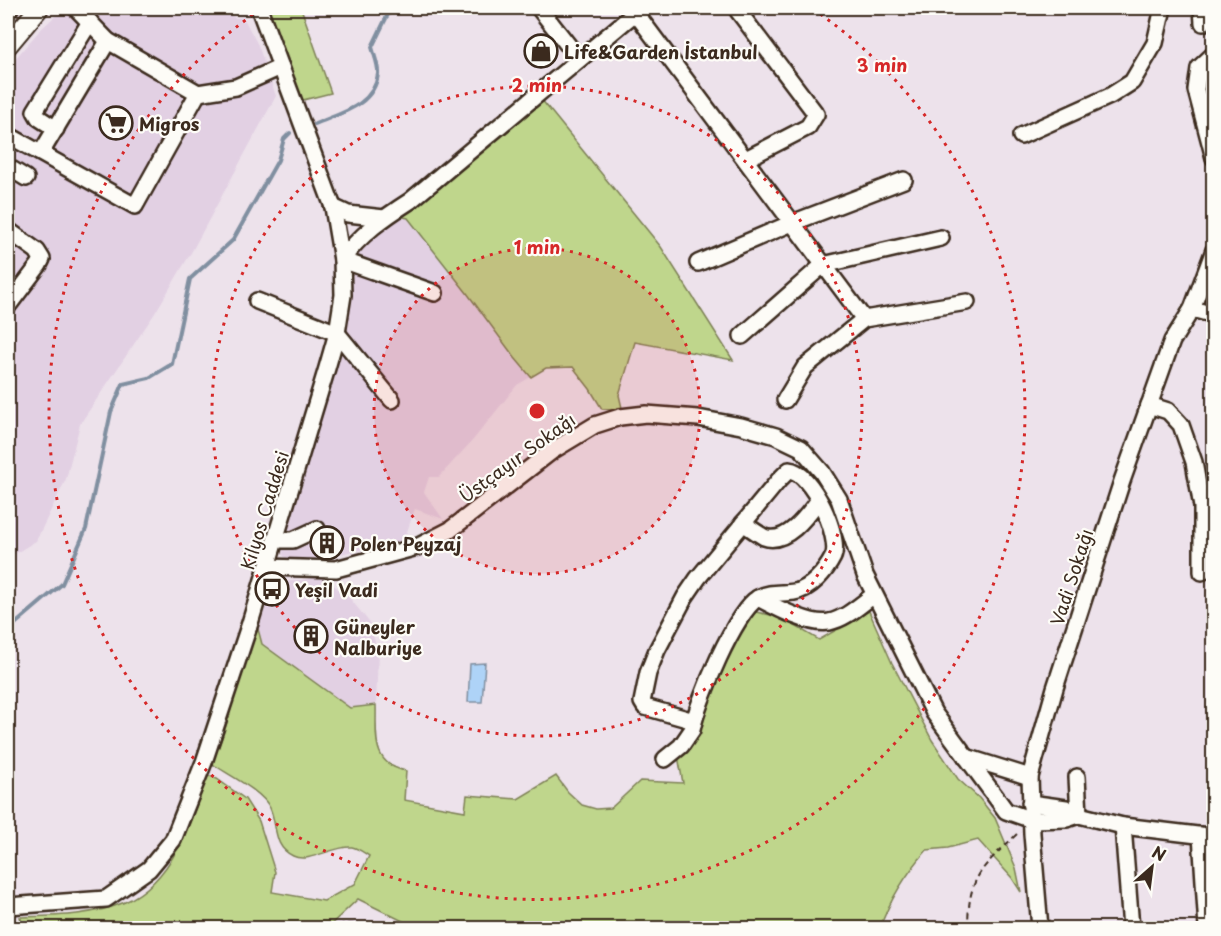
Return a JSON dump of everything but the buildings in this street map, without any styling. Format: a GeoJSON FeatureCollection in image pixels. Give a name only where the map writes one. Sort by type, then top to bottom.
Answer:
{"type":"FeatureCollection","features":[{"type":"Feature","properties":{"kind":"main road"},"geometry":{"type":"LineString","coordinates":[[8,45],[39,8]]}},
{"type":"Feature","properties":{"kind":"street"},"geometry":{"type":"LineString","coordinates":[[76,8],[108,41],[198,93],[236,87],[280,67]]}},
{"type":"Feature","properties":{"kind":"street","name":"Kilyos Caddesi"},"geometry":{"type":"LineString","coordinates":[[8,906],[106,899],[149,868],[173,840],[204,762],[267,567],[337,333],[343,295],[342,260],[333,207],[259,8]]}},
{"type":"Feature","properties":{"kind":"street"},"geometry":{"type":"LineString","coordinates":[[539,8],[579,59]]}},
{"type":"Feature","properties":{"kind":"street"},"geometry":{"type":"LineString","coordinates":[[1022,136],[1110,96],[1132,82],[1155,43],[1162,8]]}},
{"type":"Feature","properties":{"kind":"street"},"geometry":{"type":"LineString","coordinates":[[1202,8],[1203,23]]}},
{"type":"Feature","properties":{"kind":"street"},"geometry":{"type":"LineString","coordinates":[[435,293],[342,260],[348,251],[384,218],[410,201],[636,9],[864,319]]}},
{"type":"Feature","properties":{"kind":"street"},"geometry":{"type":"LineString","coordinates":[[738,11],[816,114],[808,127],[746,159]]}},
{"type":"Feature","properties":{"kind":"street"},"geometry":{"type":"LineString","coordinates":[[56,129],[35,115],[35,111],[90,22]]}},
{"type":"Feature","properties":{"kind":"street"},"geometry":{"type":"LineString","coordinates":[[41,153],[108,41]]}},
{"type":"Feature","properties":{"kind":"street"},"geometry":{"type":"LineString","coordinates":[[1214,54],[1199,68],[1196,90],[1214,158]]}},
{"type":"Feature","properties":{"kind":"street"},"geometry":{"type":"LineString","coordinates":[[8,135],[135,206],[198,93]]}},
{"type":"Feature","properties":{"kind":"street"},"geometry":{"type":"LineString","coordinates":[[8,167],[27,178]]}},
{"type":"Feature","properties":{"kind":"street"},"geometry":{"type":"LineString","coordinates":[[698,263],[792,223],[904,180]]}},
{"type":"Feature","properties":{"kind":"street"},"geometry":{"type":"LineString","coordinates":[[333,207],[348,214],[384,218]]}},
{"type":"Feature","properties":{"kind":"street"},"geometry":{"type":"LineString","coordinates":[[8,306],[42,259],[37,251],[9,234]]}},
{"type":"Feature","properties":{"kind":"street"},"geometry":{"type":"LineString","coordinates":[[742,336],[824,265],[941,238]]}},
{"type":"Feature","properties":{"kind":"street","name":"Vadi Sokağı"},"geometry":{"type":"LineString","coordinates":[[1040,928],[1029,777],[1122,481],[1172,341],[1192,309],[1214,250]]}},
{"type":"Feature","properties":{"kind":"street"},"geometry":{"type":"LineString","coordinates":[[257,301],[337,333],[392,400]]}},
{"type":"Feature","properties":{"kind":"street"},"geometry":{"type":"LineString","coordinates":[[784,400],[805,367],[864,319],[967,302]]}},
{"type":"Feature","properties":{"kind":"street"},"geometry":{"type":"LineString","coordinates":[[1192,309],[1214,315]]}},
{"type":"Feature","properties":{"kind":"street"},"geometry":{"type":"LineString","coordinates":[[1149,405],[1168,411],[1181,425],[1194,462],[1202,507],[1202,572]]}},
{"type":"Feature","properties":{"kind":"street","name":"Üstçayır Sokağı"},"geometry":{"type":"LineString","coordinates":[[267,567],[336,569],[417,546],[450,530],[552,452],[595,425],[620,417],[646,414],[698,418],[741,426],[776,436],[801,448],[822,472],[839,499],[874,595],[934,713],[1006,811],[1032,820]]}},
{"type":"Feature","properties":{"kind":"street"},"geometry":{"type":"LineString","coordinates":[[665,759],[688,738],[694,721],[707,680],[749,604],[767,594],[805,589],[824,571],[833,556],[836,545],[833,531],[804,476],[795,470],[789,470],[698,578],[661,640],[648,673],[642,702],[645,706],[694,721]]}},
{"type":"Feature","properties":{"kind":"street"},"geometry":{"type":"LineString","coordinates":[[744,523],[766,537],[776,538],[789,532],[818,501]]}},
{"type":"Feature","properties":{"kind":"street"},"geometry":{"type":"LineString","coordinates":[[275,540],[293,540],[317,529]]}},
{"type":"Feature","properties":{"kind":"street"},"geometry":{"type":"LineString","coordinates":[[758,598],[778,609],[816,623],[841,618],[874,595]]}},
{"type":"Feature","properties":{"kind":"street"},"geometry":{"type":"LineString","coordinates":[[966,757],[1029,777]]}},
{"type":"Feature","properties":{"kind":"street"},"geometry":{"type":"LineString","coordinates":[[1077,777],[1079,815]]}},
{"type":"Feature","properties":{"kind":"street"},"geometry":{"type":"LineString","coordinates":[[1030,803],[1066,808],[1079,815],[1123,826],[1207,836],[1207,928]]}},
{"type":"Feature","properties":{"kind":"street"},"geometry":{"type":"LineString","coordinates":[[1032,820],[1067,819],[1079,815]]}},
{"type":"Feature","properties":{"kind":"street"},"geometry":{"type":"LineString","coordinates":[[1123,826],[1131,928]]}},
{"type":"Feature","properties":{"kind":"path"},"geometry":{"type":"LineString","coordinates":[[968,928],[968,902],[979,871],[1032,820]]}},
{"type":"Feature","properties":{"kind":"path"},"geometry":{"type":"LineString","coordinates":[[339,928],[343,924],[371,925],[377,928]]}},
{"type":"Feature","properties":{"kind":"shaded area"},"geometry":{"type":"Polygon","coordinates":[[[64,8],[221,8],[235,18],[243,17],[258,45],[276,96],[192,251],[155,313],[80,424],[66,479],[36,541],[8,558],[8,67],[40,30],[64,8]]]}},
{"type":"Feature","properties":{"kind":"shaded area"},"geometry":{"type":"Polygon","coordinates":[[[398,216],[408,218],[531,377],[517,385],[473,440],[439,477],[429,477],[424,492],[443,519],[415,509],[404,540],[317,559],[289,562],[282,554],[316,430],[345,339],[353,275],[360,245],[398,216]]]}},
{"type":"Feature","properties":{"kind":"shaded area"},"geometry":{"type":"Polygon","coordinates":[[[322,577],[348,596],[369,622],[378,652],[376,705],[350,708],[262,643],[258,629],[268,599],[279,593],[284,582],[322,577]]]}},
{"type":"Feature","properties":{"kind":"green space"},"geometry":{"type":"Polygon","coordinates":[[[269,8],[301,8],[331,93],[299,101],[269,8]]]}},
{"type":"Feature","properties":{"kind":"green space"},"geometry":{"type":"Polygon","coordinates":[[[541,99],[661,247],[733,360],[635,342],[619,395],[622,408],[602,409],[573,367],[546,368],[531,377],[408,218],[398,216],[416,205],[539,105],[541,99]]]}},
{"type":"Feature","properties":{"kind":"green space"},"geometry":{"type":"Polygon","coordinates":[[[751,611],[780,617],[819,640],[869,611],[892,663],[932,740],[958,779],[979,798],[995,818],[1016,868],[1021,892],[1012,878],[978,840],[948,848],[927,850],[900,887],[880,928],[417,928],[358,899],[327,928],[24,928],[20,917],[100,910],[113,907],[141,893],[167,866],[186,832],[205,778],[210,776],[245,799],[259,821],[275,872],[272,892],[324,901],[355,884],[369,856],[352,847],[306,858],[299,858],[286,852],[279,841],[270,808],[266,802],[252,789],[211,763],[225,730],[244,662],[258,629],[262,644],[350,708],[376,705],[376,737],[381,755],[386,762],[406,771],[404,800],[465,811],[467,795],[518,799],[556,776],[582,805],[596,809],[611,808],[640,781],[683,783],[678,756],[695,740],[705,701],[718,669],[751,611]]]}},
{"type":"Feature","properties":{"kind":"water"},"geometry":{"type":"Polygon","coordinates":[[[485,663],[482,702],[468,702],[470,664],[485,663]]]}},
{"type":"Feature","properties":{"kind":"waterway"},"geometry":{"type":"LineString","coordinates":[[315,124],[345,112],[370,94],[378,74],[372,47],[391,8]]}},
{"type":"Feature","properties":{"kind":"waterway"},"geometry":{"type":"LineString","coordinates":[[8,630],[62,584],[86,529],[111,412],[123,384],[149,378],[172,364],[190,279],[233,240],[278,160],[284,139],[290,133]]}},
{"type":"Feature","properties":{"kind":"place","name":"Life&Garden İstanbul"},"geometry":{"type":"Point","coordinates":[541,51]}},
{"type":"Feature","properties":{"kind":"place","name":"Migros"},"geometry":{"type":"Point","coordinates":[116,123]}},
{"type":"Feature","properties":{"kind":"place","name":"Polen Peyzaj"},"geometry":{"type":"Point","coordinates":[327,543]}},
{"type":"Feature","properties":{"kind":"place","name":"Yeşil Vadi"},"geometry":{"type":"Point","coordinates":[272,589]}},
{"type":"Feature","properties":{"kind":"place","name":"Güneyler Nalburiye"},"geometry":{"type":"Point","coordinates":[311,636]}}]}
